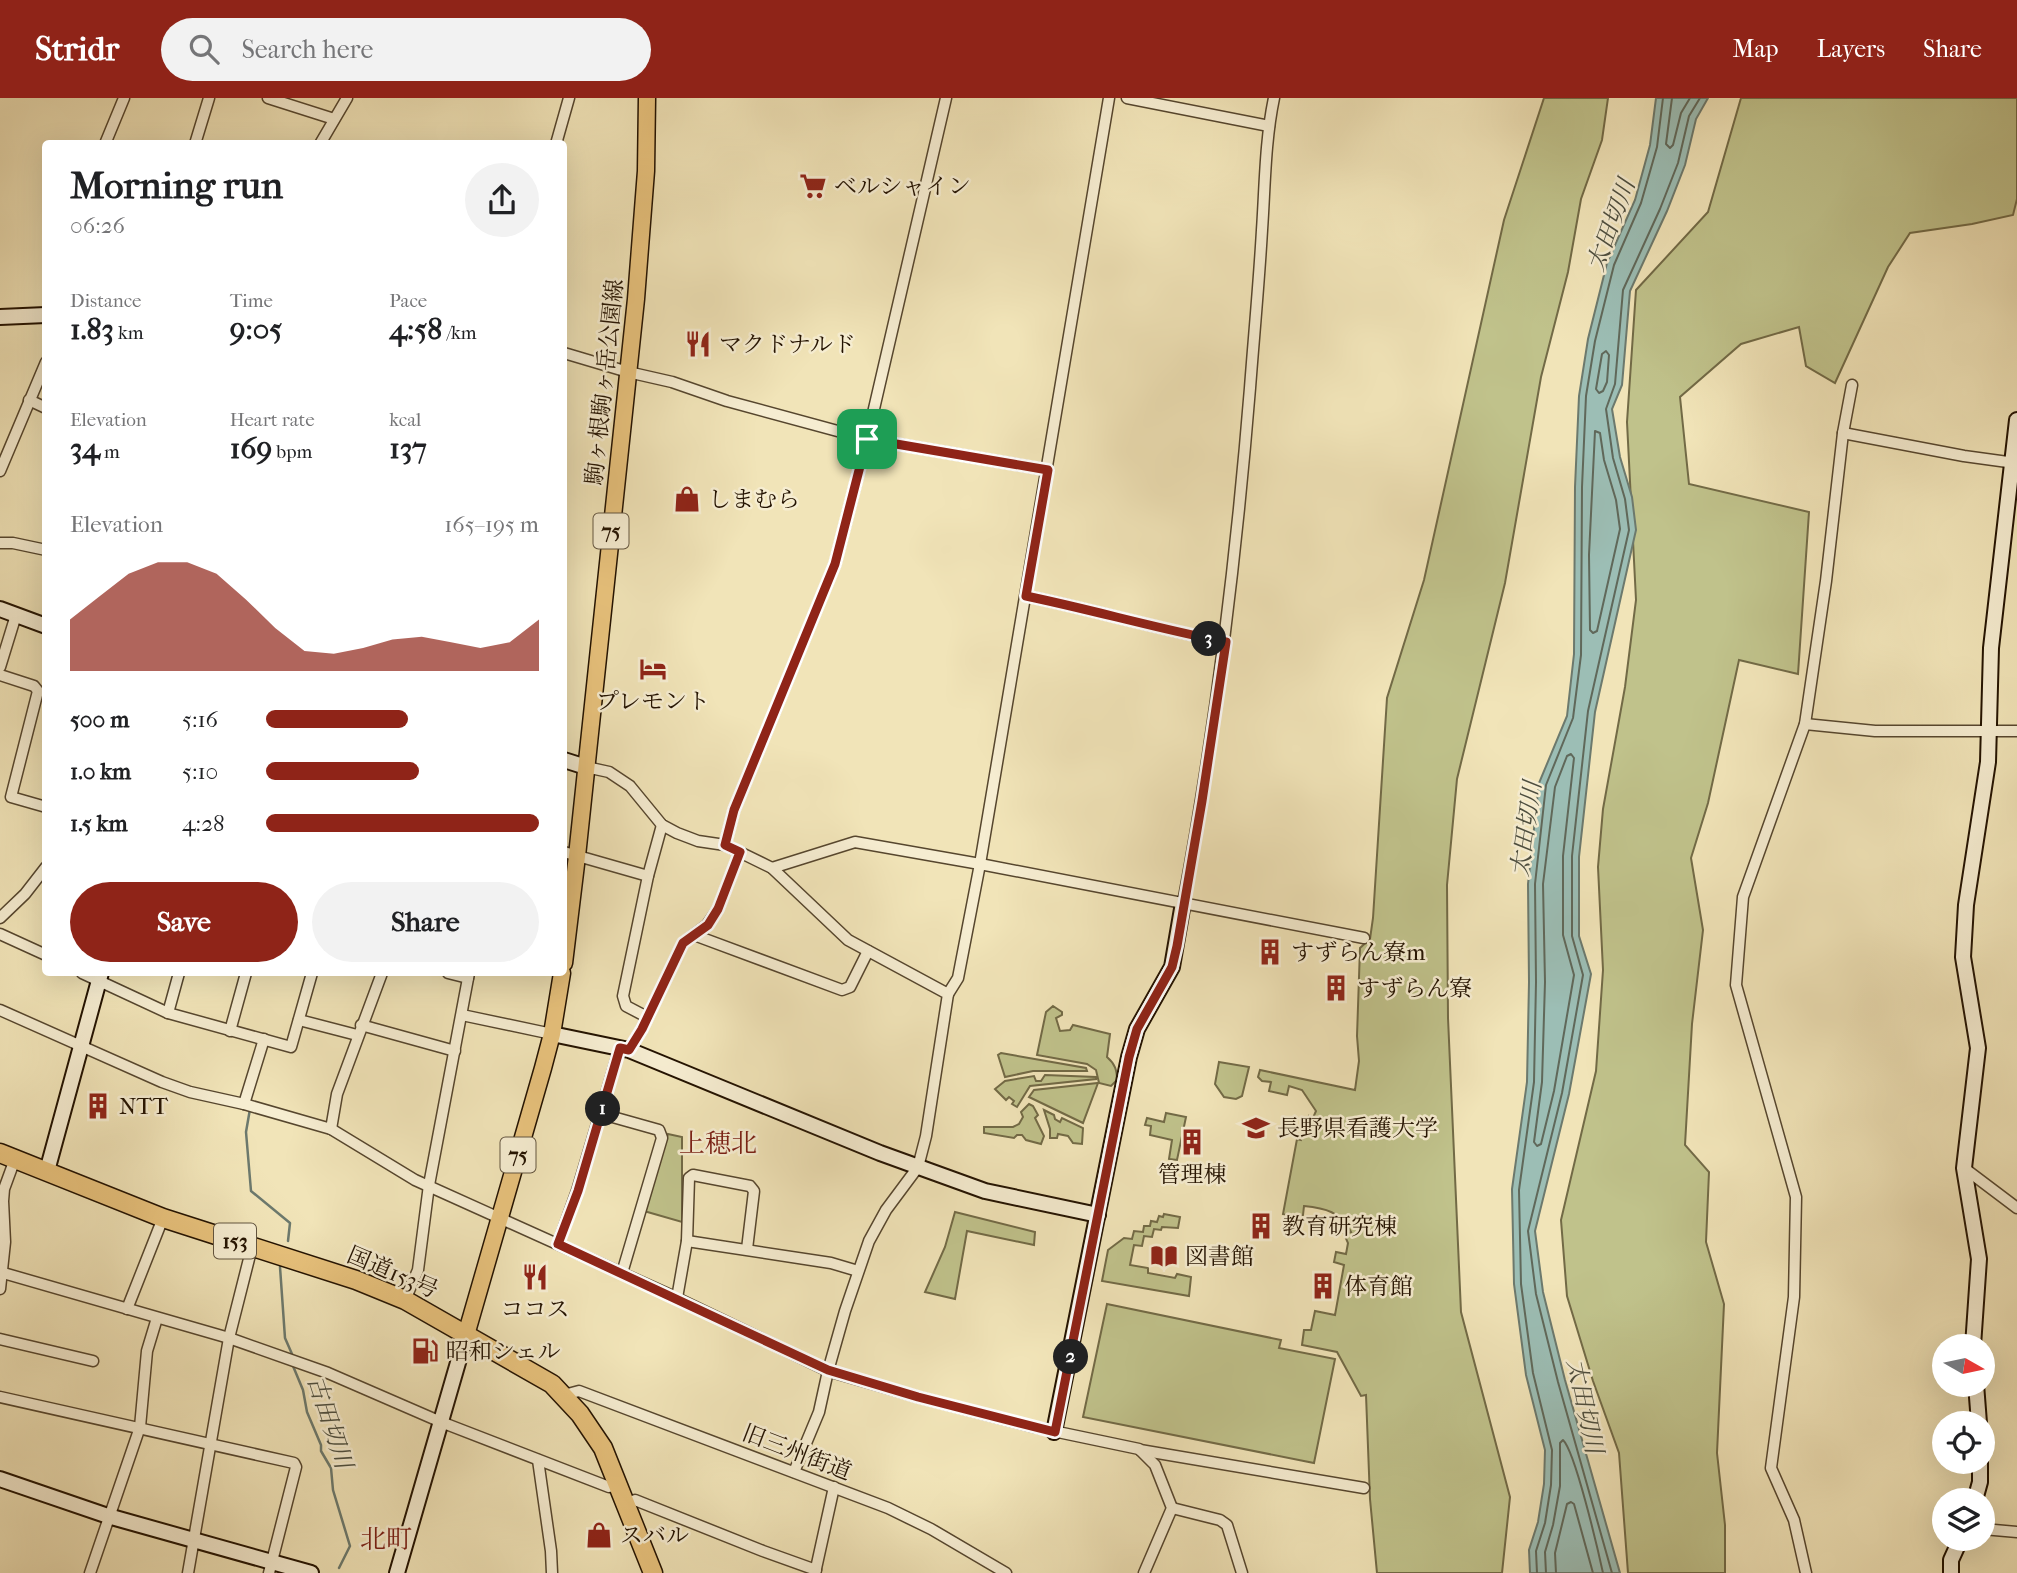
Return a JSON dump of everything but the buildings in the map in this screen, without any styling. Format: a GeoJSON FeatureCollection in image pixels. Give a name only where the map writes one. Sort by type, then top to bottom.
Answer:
{"type":"FeatureCollection","features":[{"type":"Feature","properties":{"kind":"highway","name":"国道153号"},"geometry":{"type":"LineString","coordinates":[[7,1156],[163,1217],[356,1280],[405,1300],[539,1376],[564,1395],[597,1438],[653,1573]]}},
{"type":"Feature","properties":{"kind":"main road","name":"駒ヶ根駒ヶ岳公園線"},"geometry":{"type":"LineString","coordinates":[[567,908],[570,854],[586,767],[628,372],[646,171],[647,98]]}},
{"type":"Feature","properties":{"kind":"main road","name":"75"},"geometry":{"type":"LineString","coordinates":[[466,1335],[552,1034],[562,976]]}},
{"type":"Feature","properties":{"kind":"street"},"geometry":{"type":"LineString","coordinates":[[107,140],[124,98]]}},
{"type":"Feature","properties":{"kind":"street"},"geometry":{"type":"LineString","coordinates":[[196,140],[209,98]]}},
{"type":"Feature","properties":{"kind":"street"},"geometry":{"type":"LineString","coordinates":[[268,98],[334,119]]}},
{"type":"Feature","properties":{"kind":"street"},"geometry":{"type":"LineString","coordinates":[[322,140],[347,98]]}},
{"type":"Feature","properties":{"kind":"street"},"geometry":{"type":"LineString","coordinates":[[557,140],[569,98]]}},
{"type":"Feature","properties":{"kind":"street"},"geometry":{"type":"LineString","coordinates":[[725,845],[734,810],[835,564],[867,439],[946,98]]}},
{"type":"Feature","properties":{"kind":"street"},"geometry":{"type":"LineString","coordinates":[[794,1472],[819,1412],[828,1370],[869,1241],[886,1210],[918,1167],[926,1136],[948,994],[958,978],[980,864],[1109,98]]}},
{"type":"Feature","properties":{"kind":"street"},"geometry":{"type":"LineString","coordinates":[[1127,98],[1269,126]]}},
{"type":"Feature","properties":{"kind":"street"},"geometry":{"type":"LineString","coordinates":[[1055,1432],[1129,1057],[1137,1029],[1172,967],[1202,801],[1226,642],[1260,271],[1269,126],[1275,98]]}},
{"type":"Feature","properties":{"kind":"street"},"geometry":{"type":"LineString","coordinates":[[0,317],[42,315]]}},
{"type":"Feature","properties":{"kind":"street"},"geometry":{"type":"LineString","coordinates":[[567,354],[867,439],[1048,470]]}},
{"type":"Feature","properties":{"kind":"street"},"geometry":{"type":"LineString","coordinates":[[0,471],[42,371]]}},
{"type":"Feature","properties":{"kind":"street"},"geometry":{"type":"LineString","coordinates":[[1806,1573],[1794,1520],[1771,1468],[1794,1297],[1796,1197],[1736,985],[1743,897],[1805,724],[1826,581],[1843,433],[1852,385]]}},
{"type":"Feature","properties":{"kind":"street"},"geometry":{"type":"LineString","coordinates":[[29,400],[42,406]]}},
{"type":"Feature","properties":{"kind":"street"},"geometry":{"type":"LineString","coordinates":[[1974,1334],[1979,1259],[1964,1168],[1978,1048],[1963,957],[1966,905],[1988,762],[1991,648],[2015,463],[2017,421]]}},
{"type":"Feature","properties":{"kind":"street"},"geometry":{"type":"LineString","coordinates":[[1843,433],[2015,463]]}},
{"type":"Feature","properties":{"kind":"street"},"geometry":{"type":"LineString","coordinates":[[0,543],[42,549]]}},
{"type":"Feature","properties":{"kind":"street"},"geometry":{"type":"LineString","coordinates":[[1026,596],[1226,642]]}},
{"type":"Feature","properties":{"kind":"street"},"geometry":{"type":"LineString","coordinates":[[0,609],[42,624]]}},
{"type":"Feature","properties":{"kind":"street"},"geometry":{"type":"LineString","coordinates":[[0,667],[16,615]]}},
{"type":"Feature","properties":{"kind":"street"},"geometry":{"type":"LineString","coordinates":[[0,675],[34,686],[38,691],[11,797],[42,806]]}},
{"type":"Feature","properties":{"kind":"street"},"geometry":{"type":"LineString","coordinates":[[1805,724],[1875,730],[2017,731]]}},
{"type":"Feature","properties":{"kind":"street"},"geometry":{"type":"LineString","coordinates":[[567,761],[609,772],[630,786],[662,825],[677,833],[698,841],[725,845],[772,868],[848,940],[948,994]]}},
{"type":"Feature","properties":{"kind":"street"},"geometry":{"type":"LineString","coordinates":[[0,787],[11,790]]}},
{"type":"Feature","properties":{"kind":"street"},"geometry":{"type":"LineString","coordinates":[[648,1017],[626,1006],[623,996],[648,876],[662,825]]}},
{"type":"Feature","properties":{"kind":"street"},"geometry":{"type":"LineString","coordinates":[[772,868],[855,842],[1364,938]]}},
{"type":"Feature","properties":{"kind":"street"},"geometry":{"type":"LineString","coordinates":[[558,1244],[625,1049],[648,1017],[683,943],[708,925],[718,909],[740,852]]}},
{"type":"Feature","properties":{"kind":"street"},"geometry":{"type":"LineString","coordinates":[[570,854],[648,876]]}},
{"type":"Feature","properties":{"kind":"street"},"geometry":{"type":"LineString","coordinates":[[0,918],[25,894],[42,872]]}},
{"type":"Feature","properties":{"kind":"street"},"geometry":{"type":"LineString","coordinates":[[0,934],[42,954]]}},
{"type":"Feature","properties":{"kind":"street"},"geometry":{"type":"LineString","coordinates":[[694,935],[842,990],[850,987],[868,951]]}},
{"type":"Feature","properties":{"kind":"street"},"geometry":{"type":"LineString","coordinates":[[168,1013],[178,976]]}},
{"type":"Feature","properties":{"kind":"street"},"geometry":{"type":"LineString","coordinates":[[230,1031],[245,976]]}},
{"type":"Feature","properties":{"kind":"street"},"geometry":{"type":"LineString","coordinates":[[47,1171],[100,977],[168,1013],[290,1047],[311,976]]}},
{"type":"Feature","properties":{"kind":"street"},"geometry":{"type":"LineString","coordinates":[[331,1129],[337,1094],[381,976]]}},
{"type":"Feature","properties":{"kind":"street"},"geometry":{"type":"LineString","coordinates":[[405,1300],[418,1270],[429,1185],[468,976]]}},
{"type":"Feature","properties":{"kind":"street"},"geometry":{"type":"LineString","coordinates":[[0,1010],[80,1048],[171,1086],[331,1129],[391,1166],[429,1185],[828,1370],[918,1397],[1055,1432],[1364,1488]]}},
{"type":"Feature","properties":{"kind":"street"},"geometry":{"type":"LineString","coordinates":[[461,1015],[625,1049],[918,1167],[985,1191],[1098,1215]]}},
{"type":"Feature","properties":{"kind":"street"},"geometry":{"type":"LineString","coordinates":[[299,1020],[455,1051]]}},
{"type":"Feature","properties":{"kind":"street"},"geometry":{"type":"LineString","coordinates":[[244,1104],[264,1039]]}},
{"type":"Feature","properties":{"kind":"street"},"geometry":{"type":"LineString","coordinates":[[602,1114],[659,1130],[662,1138],[622,1273]]}},
{"type":"Feature","properties":{"kind":"street"},"geometry":{"type":"LineString","coordinates":[[0,1289],[5,1242],[3,1202],[7,1156]]}},
{"type":"Feature","properties":{"kind":"street"},"geometry":{"type":"LineString","coordinates":[[1964,1168],[2017,1208]]}},
{"type":"Feature","properties":{"kind":"street"},"geometry":{"type":"LineString","coordinates":[[677,1298],[687,1241],[689,1178],[693,1175],[750,1186],[754,1191],[747,1249]]}},
{"type":"Feature","properties":{"kind":"street"},"geometry":{"type":"LineString","coordinates":[[127,1309],[163,1217]]}},
{"type":"Feature","properties":{"kind":"street"},"geometry":{"type":"LineString","coordinates":[[687,1241],[831,1263],[858,1271]]}},
{"type":"Feature","properties":{"kind":"street"},"geometry":{"type":"LineString","coordinates":[[188,1573],[229,1338],[252,1247]]}},
{"type":"Feature","properties":{"kind":"street"},"geometry":{"type":"LineString","coordinates":[[1,1272],[229,1338],[328,1373],[441,1422],[609,1487],[617,1485]]}},
{"type":"Feature","properties":{"kind":"street"},"geometry":{"type":"LineString","coordinates":[[90,1573],[140,1427],[147,1351],[157,1318]]}},
{"type":"Feature","properties":{"kind":"street"},"geometry":{"type":"LineString","coordinates":[[397,1573],[466,1335]]}},
{"type":"Feature","properties":{"kind":"street"},"geometry":{"type":"LineString","coordinates":[[0,1339],[93,1361]]}},
{"type":"Feature","properties":{"kind":"street","name":"旧三州街道"},"geometry":{"type":"LineString","coordinates":[[564,1395],[579,1391],[888,1508],[931,1529],[1006,1573]]}},
{"type":"Feature","properties":{"kind":"street"},"geometry":{"type":"LineString","coordinates":[[0,1397],[294,1463],[296,1467],[270,1567]]}},
{"type":"Feature","properties":{"kind":"street"},"geometry":{"type":"LineString","coordinates":[[1139,1449],[1155,1465],[1172,1508],[1144,1573]]}},
{"type":"Feature","properties":{"kind":"street"},"geometry":{"type":"LineString","coordinates":[[538,1460],[551,1551],[551,1573]]}},
{"type":"Feature","properties":{"kind":"street"},"geometry":{"type":"LineString","coordinates":[[0,1479],[108,1516],[194,1539],[270,1567],[311,1573]]}},
{"type":"Feature","properties":{"kind":"street"},"geometry":{"type":"LineString","coordinates":[[626,1504],[635,1500],[816,1571],[834,1488]]}},
{"type":"Feature","properties":{"kind":"street"},"geometry":{"type":"LineString","coordinates":[[1172,1508],[1220,1520],[1227,1525],[1242,1573]]}},
{"type":"Feature","properties":{"kind":"street"},"geometry":{"type":"LineString","coordinates":[[1995,1530],[2017,1532]]}},
{"type":"Feature","properties":{"kind":"street"},"geometry":{"type":"LineString","coordinates":[[1951,1573],[1951,1560],[1955,1551]]}},
{"type":"Feature","properties":{"kind":"green space"},"geometry":{"type":"Polygon","coordinates":[[[1544,98],[1608,98],[1602,140],[1581,199],[1568,272],[1541,377],[1505,583],[1457,779],[1447,885],[1448,1018],[1461,1312],[1510,1497],[1502,1573],[1377,1573],[1370,1499],[1366,1395],[1361,1396],[1337,1352],[1302,1345],[1304,1330],[1311,1330],[1315,1311],[1335,1315],[1344,1265],[1334,1262],[1336,1252],[1346,1254],[1348,1243],[1344,1234],[1351,1232],[1337,1216],[1319,1208],[1304,1206],[1303,1215],[1295,1218],[1283,1214],[1297,1139],[1301,1140],[1309,1116],[1313,1118],[1316,1111],[1302,1090],[1289,1086],[1287,1095],[1269,1091],[1271,1082],[1262,1081],[1258,1077],[1260,1070],[1355,1090],[1359,1061],[1357,1036],[1360,948],[1370,939],[1373,918],[1387,698],[1424,580],[1504,220],[1544,98]]]}},
{"type":"Feature","properties":{"kind":"green space"},"geometry":{"type":"Polygon","coordinates":[[[1741,98],[2017,98],[2017,199],[2013,215],[1910,233],[1888,267],[1835,383],[1806,366],[1799,327],[1741,344],[1680,397],[1689,484],[1809,512],[1798,674],[1739,660],[1708,803],[1691,858],[1703,930],[1692,1024],[1685,1145],[1709,1172],[1706,1242],[1724,1304],[1717,1453],[1725,1525],[1725,1573],[1628,1573],[1619,1453],[1567,1296],[1561,1220],[1596,1071],[1603,970],[1598,867],[1603,809],[1625,687],[1636,600],[1627,422],[1636,290],[1708,212],[1741,98]]]}},
{"type":"Feature","properties":{"kind":"green space"},"geometry":{"type":"Polygon","coordinates":[[[1053,1006],[1062,1012],[1062,1015],[1056,1018],[1060,1031],[1070,1030],[1073,1025],[1110,1034],[1107,1057],[1117,1073],[1117,1080],[1111,1086],[1099,1083],[1096,1070],[1087,1064],[1037,1055],[1046,1012],[1053,1006]]]}},
{"type":"Feature","properties":{"kind":"green space"},"geometry":{"type":"Polygon","coordinates":[[[1001,1053],[1086,1068],[1087,1071],[1033,1071],[1005,1077],[998,1055],[1001,1053]]]}},
{"type":"Feature","properties":{"kind":"green space"},"geometry":{"type":"Polygon","coordinates":[[[1219,1062],[1249,1067],[1242,1096],[1236,1099],[1224,1097],[1215,1084],[1219,1062]]]}},
{"type":"Feature","properties":{"kind":"green space"},"geometry":{"type":"Polygon","coordinates":[[[1045,1075],[1096,1079],[1030,1086],[1017,1107],[1012,1104],[1014,1101],[1009,1097],[1006,1100],[995,1089],[1005,1081],[1034,1076],[1036,1081],[1041,1081],[1045,1075]]]}},
{"type":"Feature","properties":{"kind":"green space"},"geometry":{"type":"Polygon","coordinates":[[[1098,1083],[1083,1123],[1029,1097],[1034,1090],[1098,1083]]]}},
{"type":"Feature","properties":{"kind":"green space"},"geometry":{"type":"Polygon","coordinates":[[[1029,1104],[1038,1115],[1035,1118],[1044,1136],[1041,1144],[1026,1140],[1022,1135],[1014,1138],[984,1133],[984,1127],[1013,1127],[1019,1124],[1023,1117],[1021,1112],[1029,1104]]]}},
{"type":"Feature","properties":{"kind":"green space"},"geometry":{"type":"Polygon","coordinates":[[[1044,1110],[1060,1122],[1062,1118],[1083,1128],[1082,1144],[1073,1143],[1068,1136],[1058,1134],[1057,1138],[1050,1138],[1044,1110]]]}},
{"type":"Feature","properties":{"kind":"green space"},"geometry":{"type":"Polygon","coordinates":[[[1166,1113],[1186,1117],[1177,1160],[1169,1159],[1172,1140],[1150,1135],[1151,1126],[1145,1125],[1147,1118],[1164,1122],[1166,1113]]]}},
{"type":"Feature","properties":{"kind":"green space"},"geometry":{"type":"Polygon","coordinates":[[[668,1134],[682,1137],[682,1222],[644,1211],[668,1134]]]}},
{"type":"Feature","properties":{"kind":"green space"},"geometry":{"type":"Polygon","coordinates":[[[955,1212],[1035,1232],[1034,1245],[967,1231],[955,1299],[925,1292],[945,1247],[955,1212]]]}},
{"type":"Feature","properties":{"kind":"green space"},"geometry":{"type":"Polygon","coordinates":[[[1164,1214],[1180,1217],[1178,1228],[1162,1227],[1161,1230],[1154,1229],[1152,1237],[1144,1236],[1142,1246],[1134,1245],[1130,1265],[1148,1268],[1148,1273],[1175,1278],[1177,1274],[1191,1277],[1189,1296],[1102,1281],[1108,1250],[1124,1238],[1132,1239],[1134,1231],[1143,1232],[1144,1226],[1150,1226],[1151,1221],[1157,1222],[1159,1216],[1163,1217],[1164,1214]]]}},
{"type":"Feature","properties":{"kind":"green space"},"geometry":{"type":"Polygon","coordinates":[[[1107,1304],[1281,1340],[1279,1348],[1335,1359],[1314,1463],[1083,1417],[1107,1304]]]}},
{"type":"Feature","properties":{"kind":"water"},"geometry":{"type":"Polygon","coordinates":[[[1656,98],[1708,98],[1696,119],[1685,165],[1667,211],[1630,291],[1622,385],[1612,409],[1620,457],[1632,497],[1636,530],[1595,712],[1579,857],[1579,936],[1591,974],[1569,1094],[1535,1231],[1543,1292],[1620,1573],[1530,1573],[1529,1550],[1538,1522],[1544,1484],[1545,1450],[1526,1375],[1514,1284],[1512,1189],[1527,1082],[1528,884],[1539,783],[1567,716],[1574,654],[1575,487],[1579,396],[1588,339],[1607,263],[1635,200],[1650,145],[1656,98]]]}},
{"type":"Feature","properties":{"kind":"waterway","name":"古田切川"},"geometry":{"type":"LineString","coordinates":[[250,1109],[246,1132],[251,1191],[290,1223],[288,1241]]}},
{"type":"Feature","properties":{"kind":"waterway","name":"古田切川"},"geometry":{"type":"LineString","coordinates":[[280,1267],[285,1338],[292,1354]]}},
{"type":"Feature","properties":{"kind":"waterway","name":"古田切川"},"geometry":{"type":"LineString","coordinates":[[293,1366],[321,1451],[331,1468],[333,1490],[350,1546],[339,1568]]}},
{"type":"Feature","properties":{"kind":"place","name":"ベルシャイン"},"geometry":{"type":"Point","coordinates":[813,186]}},
{"type":"Feature","properties":{"kind":"place","name":"マクドナルド"},"geometry":{"type":"Point","coordinates":[698,344]}},
{"type":"Feature","properties":{"kind":"place","name":"しまむら"},"geometry":{"type":"Point","coordinates":[687,499]}},
{"type":"Feature","properties":{"kind":"place","name":"プレモント"},"geometry":{"type":"Point","coordinates":[653,669]}},
{"type":"Feature","properties":{"kind":"place","name":"すずらん寮m"},"geometry":{"type":"Point","coordinates":[1270,952]}},
{"type":"Feature","properties":{"kind":"place","name":"すずらん寮"},"geometry":{"type":"Point","coordinates":[1336,988]}},
{"type":"Feature","properties":{"kind":"place","name":"NTT"},"geometry":{"type":"Point","coordinates":[98,1106]}},
{"type":"Feature","properties":{"kind":"place","name":"長野県看護大学"},"geometry":{"type":"Point","coordinates":[1256,1128]}},
{"type":"Feature","properties":{"kind":"place","name":"管理棟"},"geometry":{"type":"Point","coordinates":[1192,1142]}},
{"type":"Feature","properties":{"kind":"place","name":"教育研究棟"},"geometry":{"type":"Point","coordinates":[1261,1226]}},
{"type":"Feature","properties":{"kind":"place","name":"図書館"},"geometry":{"type":"Point","coordinates":[1164,1256]}},
{"type":"Feature","properties":{"kind":"place","name":"ココス"},"geometry":{"type":"Point","coordinates":[535,1277]}},
{"type":"Feature","properties":{"kind":"place","name":"体育館"},"geometry":{"type":"Point","coordinates":[1323,1286]}},
{"type":"Feature","properties":{"kind":"place","name":"昭和シェル"},"geometry":{"type":"Point","coordinates":[425,1351]}},
{"type":"Feature","properties":{"kind":"place","name":"スバル"},"geometry":{"type":"Point","coordinates":[599,1535]}},
{"type":"Feature","properties":{"kind":"district","name":"上穂北"},"geometry":{"type":"Point","coordinates":[718,1143]}},
{"type":"Feature","properties":{"kind":"district","name":"北町"},"geometry":{"type":"Point","coordinates":[386,1539]}},
{"type":"Feature","properties":{"kind":"route"},"geometry":{"type":"LineString","coordinates":[[867,439],[1048,470],[1026,596],[1226,642],[1177,946],[1172,967],[1137,1029],[1129,1057],[1055,1432],[918,1397],[828,1370],[558,1244],[578,1191],[620,1048],[629,1050],[642,1029],[683,943],[708,925],[718,909],[732,874],[740,852],[725,845],[734,810],[835,564],[867,439]]}},
{"type":"Feature","properties":{"kind":"water label","name":"太田切川"},"geometry":{"type":"Point","coordinates":[1611,225]}},
{"type":"Feature","properties":{"kind":"water label","name":"太田切川"},"geometry":{"type":"Point","coordinates":[1526,829]}},
{"type":"Feature","properties":{"kind":"water label","name":"太田切川"},"geometry":{"type":"Point","coordinates":[1585,1406]}}]}
